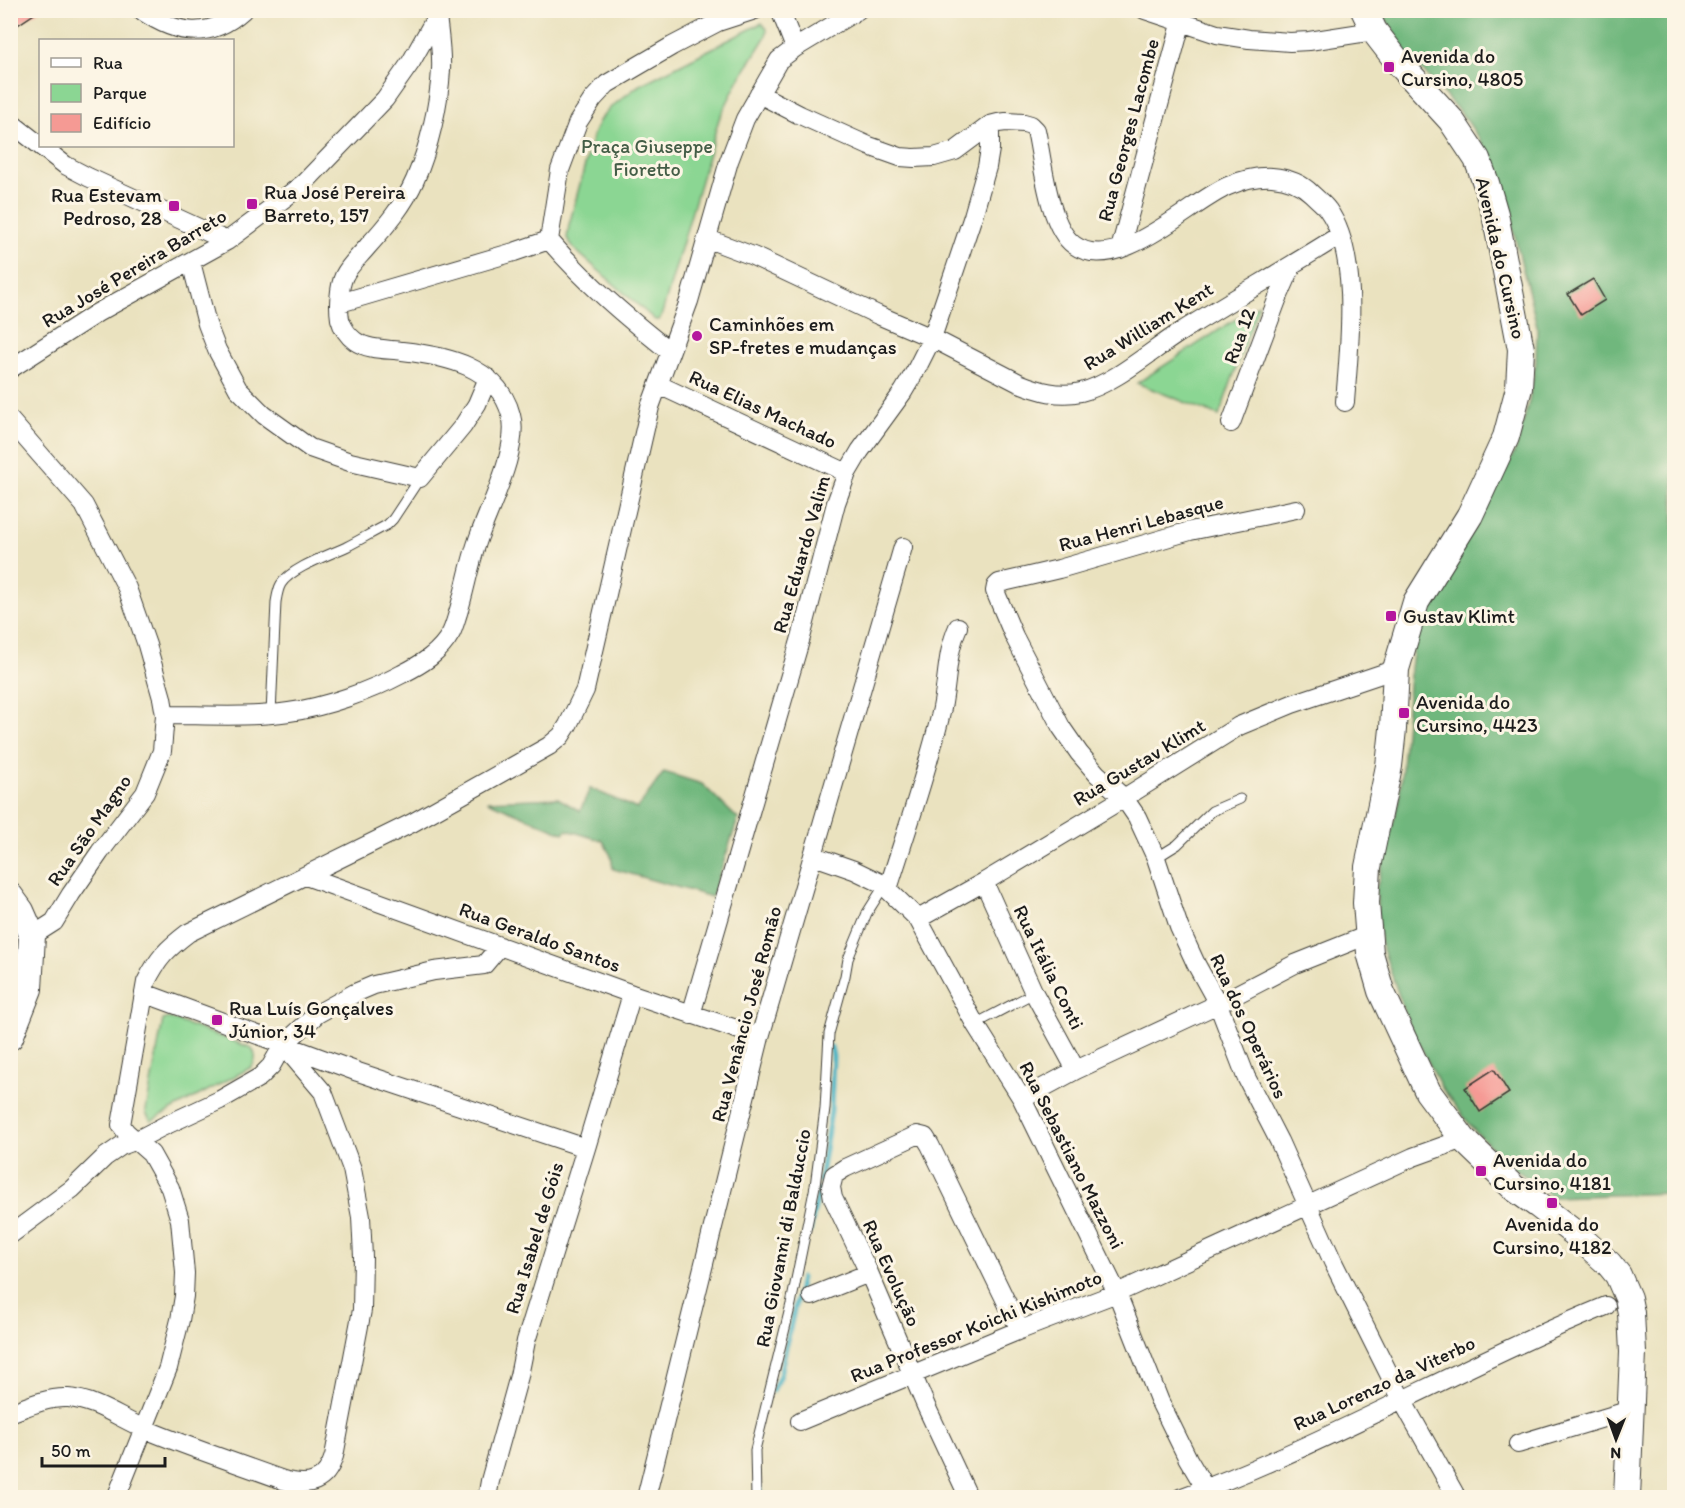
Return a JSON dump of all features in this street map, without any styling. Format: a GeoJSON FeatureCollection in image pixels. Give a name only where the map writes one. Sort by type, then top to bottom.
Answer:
{"type":"FeatureCollection","features":[{"type":"Feature","properties":{"kind":"main road","name":"Avenida do Cursino"},"geometry":{"type":"LineString","coordinates":[[1369,21],[1398,62],[1451,120],[1477,159],[1495,214],[1521,349],[1519,388],[1506,437],[1470,515],[1416,602],[1396,669],[1389,766],[1368,867],[1366,903],[1370,953],[1381,991],[1428,1092],[1463,1139],[1514,1188],[1577,1235],[1618,1275],[1628,1298],[1634,1352],[1627,1497]]}},
{"type":"Feature","properties":{"kind":"main road"},"geometry":{"type":"LineString","coordinates":[[10,896],[21,911],[32,936],[29,989],[10,1037]]}},
{"type":"Feature","properties":{"kind":"street"},"geometry":{"type":"LineString","coordinates":[[141,10],[158,22],[171,27],[205,31],[218,28],[243,10]]}},
{"type":"Feature","properties":{"kind":"street"},"geometry":{"type":"LineString","coordinates":[[669,351],[600,294],[549,240],[560,170],[578,122],[593,99],[607,84],[672,46],[715,16],[755,10]]}},
{"type":"Feature","properties":{"kind":"street"},"geometry":{"type":"LineString","coordinates":[[780,10],[795,48]]}},
{"type":"Feature","properties":{"kind":"street"},"geometry":{"type":"LineString","coordinates":[[116,1497],[168,1368],[184,1296],[185,1273],[180,1220],[170,1188],[151,1154],[121,1125],[146,982],[156,962],[188,933],[412,823],[508,771],[561,736],[585,690],[639,447],[669,351],[689,301],[729,161],[745,119],[779,60],[858,10]]}},
{"type":"Feature","properties":{"kind":"street"},"geometry":{"type":"LineString","coordinates":[[1145,10],[1181,24],[1217,34],[1290,42],[1317,40],[1369,21]]}},
{"type":"Feature","properties":{"kind":"street"},"geometry":{"type":"LineString","coordinates":[[165,715],[271,714],[293,712],[311,707],[377,687],[420,665],[444,645],[452,631],[478,540],[504,471],[513,432],[511,413],[504,398],[488,378],[466,364],[363,345],[354,341],[340,320],[340,291],[346,272],[404,202],[424,156],[441,71],[439,13]]}},
{"type":"Feature","properties":{"kind":"street","name":"Rua José Pereira Barreto"},"geometry":{"type":"LineString","coordinates":[[10,369],[88,318],[227,241],[304,183],[385,99],[411,62],[439,13]]}},
{"type":"Feature","properties":{"kind":"street","name":"Rua Georges Lacombe"},"geometry":{"type":"LineString","coordinates":[[1119,249],[1181,24]]}},
{"type":"Feature","properties":{"kind":"street"},"geometry":{"type":"LineString","coordinates":[[759,94],[810,120],[900,157],[934,157],[955,151],[990,125],[1006,122],[1031,125],[1036,130],[1054,215],[1065,238],[1076,247],[1086,250],[1100,252],[1119,249],[1143,239],[1204,199],[1228,186],[1256,176],[1284,178],[1305,187],[1328,210],[1340,235],[1348,260],[1350,279],[1345,402]]}},
{"type":"Feature","properties":{"kind":"street"},"geometry":{"type":"LineString","coordinates":[[10,122],[39,144]]}},
{"type":"Feature","properties":{"kind":"street","name":"Rua Eduardo Valim"},"geometry":{"type":"LineString","coordinates":[[692,1015],[802,634],[836,503],[847,474],[860,451],[903,392],[932,338],[987,167],[990,125]]}},
{"type":"Feature","properties":{"kind":"street"},"geometry":{"type":"LineString","coordinates":[[44,147],[73,169],[109,188],[227,241]]}},
{"type":"Feature","properties":{"kind":"street","name":"Rua William Kent"},"geometry":{"type":"LineString","coordinates":[[708,239],[753,255],[878,315],[932,338],[1018,383],[1053,394],[1070,394],[1104,384],[1180,332],[1340,235]]}},
{"type":"Feature","properties":{"kind":"street"},"geometry":{"type":"LineString","coordinates":[[340,303],[549,240]]}},
{"type":"Feature","properties":{"kind":"street"},"geometry":{"type":"LineString","coordinates":[[191,262],[207,324],[217,351],[238,389],[264,415],[310,448],[350,462],[420,478],[463,426],[477,404],[488,378]]}},
{"type":"Feature","properties":{"kind":"street","name":"Rua 12"},"geometry":{"type":"LineString","coordinates":[[1232,423],[1268,323],[1292,266]]}},
{"type":"Feature","properties":{"kind":"street","name":"Rua Elias Machado"},"geometry":{"type":"LineString","coordinates":[[659,385],[847,474]]}},
{"type":"Feature","properties":{"kind":"street","name":"Rua São Magno"},"geometry":{"type":"LineString","coordinates":[[10,420],[84,505],[127,588],[147,645],[165,715],[162,751],[145,793],[95,860],[54,922],[32,936]]}},
{"type":"Feature","properties":{"kind":"street","name":"Rua Henri Lebasque"},"geometry":{"type":"LineString","coordinates":[[999,584],[1190,531],[1296,509]]}},
{"type":"Feature","properties":{"kind":"street","name":"Rua Venâncio José Romão"},"geometry":{"type":"LineString","coordinates":[[646,1497],[760,1037],[903,547]]}},
{"type":"Feature","properties":{"kind":"street","name":"Rua dos Operários"},"geometry":{"type":"LineString","coordinates":[[999,584],[995,591],[1014,636],[1061,727],[1078,753],[1124,798],[1137,817],[1156,858],[1179,927],[1218,1004],[1246,1077],[1279,1141],[1333,1262],[1402,1400],[1457,1497]]}},
{"type":"Feature","properties":{"kind":"street"},"geometry":{"type":"LineString","coordinates":[[886,888],[934,743],[951,647],[958,627]]}},
{"type":"Feature","properties":{"kind":"street","name":"Rua Gustav Klimt"},"geometry":{"type":"LineString","coordinates":[[918,919],[1124,798],[1239,726],[1292,704],[1396,669]]}},
{"type":"Feature","properties":{"kind":"street","name":"Rua Sebastiano Mazzoni"},"geometry":{"type":"LineString","coordinates":[[814,856],[854,870],[886,888],[918,919],[975,1024],[1022,1099],[1117,1293],[1160,1402],[1188,1459],[1208,1493]]}},
{"type":"Feature","properties":{"kind":"street","name":"Rua Geraldo Santos"},"geometry":{"type":"LineString","coordinates":[[306,876],[632,994],[760,1037]]}},
{"type":"Feature","properties":{"kind":"street","name":"Rua Itália Conti"},"geometry":{"type":"LineString","coordinates":[[984,882],[1034,993],[1076,1070]]}},
{"type":"Feature","properties":{"kind":"street"},"geometry":{"type":"LineString","coordinates":[[1022,1099],[1076,1070],[1218,1004],[1294,964],[1368,935]]}},
{"type":"Feature","properties":{"kind":"street"},"geometry":{"type":"LineString","coordinates":[[10,1235],[72,1189],[105,1157],[121,1146],[220,1100],[260,1077],[271,1066],[283,1045],[316,1014],[374,985],[434,971],[484,965],[500,946]]}},
{"type":"Feature","properties":{"kind":"street"},"geometry":{"type":"LineString","coordinates":[[144,993],[358,1072],[586,1148]]}},
{"type":"Feature","properties":{"kind":"street","name":"Rua Isabel de Góis"},"geometry":{"type":"LineString","coordinates":[[487,1497],[526,1341],[632,994]]}},
{"type":"Feature","properties":{"kind":"street"},"geometry":{"type":"LineString","coordinates":[[10,1413],[43,1401],[68,1398],[84,1400],[144,1428],[292,1483],[311,1482],[328,1472],[334,1456],[362,1310],[361,1217],[352,1169],[323,1092],[283,1045]]}},
{"type":"Feature","properties":{"kind":"street"},"geometry":{"type":"LineString","coordinates":[[827,1190],[837,1172],[917,1135],[922,1135],[930,1145],[1020,1330]]}},
{"type":"Feature","properties":{"kind":"street","name":"Rua Professor Koichi Kishimoto"},"geometry":{"type":"LineString","coordinates":[[800,1421],[1020,1330],[1117,1293],[1413,1157],[1463,1139]]}},
{"type":"Feature","properties":{"kind":"street","name":"Rua Evolução"},"geometry":{"type":"LineString","coordinates":[[827,1190],[869,1272],[912,1376],[969,1497]]}},
{"type":"Feature","properties":{"kind":"street"},"geometry":{"type":"LineString","coordinates":[[812,1296],[869,1272]]}},
{"type":"Feature","properties":{"kind":"street","name":"Rua Lorenzo da Viterbo"},"geometry":{"type":"LineString","coordinates":[[1180,1497],[1208,1493],[1550,1329],[1606,1306]]}},
{"type":"Feature","properties":{"kind":"street"},"geometry":{"type":"LineString","coordinates":[[1518,1444],[1630,1410]]}},
{"type":"Feature","properties":{"kind":"lane"},"geometry":{"type":"LineString","coordinates":[[271,714],[276,602],[281,583],[323,556],[344,548],[387,525],[420,478]]}},
{"type":"Feature","properties":{"kind":"lane"},"geometry":{"type":"LineString","coordinates":[[1156,858],[1177,845],[1212,812],[1239,799]]}},
{"type":"Feature","properties":{"kind":"lane","name":"Rua Giovanni di Balduccio"},"geometry":{"type":"LineString","coordinates":[[756,1497],[755,1450],[789,1313],[827,1190],[825,1109],[829,1034],[848,959],[867,913],[886,888]]}},
{"type":"Feature","properties":{"kind":"lane"},"geometry":{"type":"LineString","coordinates":[[975,1024],[1034,993]]}},
{"type":"Feature","properties":{"kind":"green space"},"geometry":{"type":"Polygon","coordinates":[[[1381,11],[1674,11],[1674,1193],[1553,1197],[1510,1165],[1474,1130],[1441,1087],[1408,1022],[1380,941],[1376,890],[1399,801],[1415,640],[1423,610],[1499,484],[1516,449],[1529,401],[1536,362],[1537,326],[1504,193],[1486,149],[1466,119],[1406,52],[1381,11]]]}},
{"type":"Feature","properties":{"kind":"green space","name":"Praça Giuseppe Fioretto"},"geometry":{"type":"Polygon","coordinates":[[[762,23],[767,29],[766,36],[738,81],[719,119],[661,317],[655,320],[573,248],[567,238],[593,135],[599,121],[610,108],[638,86],[762,23]]]}},
{"type":"Feature","properties":{"kind":"green space"},"geometry":{"type":"Polygon","coordinates":[[[1259,304],[1219,416],[1137,383],[1259,304]]]}},
{"type":"Feature","properties":{"kind":"green space"},"geometry":{"type":"Polygon","coordinates":[[[664,772],[702,784],[738,819],[712,897],[613,869],[611,856],[603,841],[567,830],[563,833],[487,801],[558,798],[580,811],[590,788],[637,809],[664,772]]]}},
{"type":"Feature","properties":{"kind":"green space"},"geometry":{"type":"Polygon","coordinates":[[[169,1018],[252,1048],[255,1059],[250,1068],[151,1121],[146,1110],[163,1020],[169,1018]]]}},
{"type":"Feature","properties":{"kind":"building"},"geometry":{"type":"Polygon","coordinates":[[[10,10],[40,10],[10,30],[10,10]]]}},
{"type":"Feature","properties":{"kind":"building"},"geometry":{"type":"Polygon","coordinates":[[[1593,279],[1605,300],[1581,315],[1568,294],[1593,279]]]}},
{"type":"Feature","properties":{"kind":"building"},"geometry":{"type":"Polygon","coordinates":[[[1494,1069],[1509,1093],[1480,1112],[1465,1088],[1494,1069]]]}},
{"type":"Feature","properties":{"kind":"waterway"},"geometry":{"type":"LineString","coordinates":[[820,1181],[831,1111],[833,1056],[831,1047]]}},
{"type":"Feature","properties":{"kind":"waterway"},"geometry":{"type":"LineString","coordinates":[[810,1231],[819,1190]]}},
{"type":"Feature","properties":{"kind":"waterway"},"geometry":{"type":"LineString","coordinates":[[773,1391],[780,1375],[801,1278]]}},
{"type":"Feature","properties":{"kind":"waterway"},"geometry":{"type":"LineString","coordinates":[[758,1485],[762,1498]]}},
{"type":"Feature","properties":{"kind":"place","name":"Avenida do Cursino, 4805"},"geometry":{"type":"Point","coordinates":[1389,67]}},
{"type":"Feature","properties":{"kind":"place","name":"Rua José Pereira Barreto, 157"},"geometry":{"type":"Point","coordinates":[252,204]}},
{"type":"Feature","properties":{"kind":"place","name":"Rua Estevam Pedroso, 28"},"geometry":{"type":"Point","coordinates":[174,206]}},
{"type":"Feature","properties":{"kind":"place","name":"Caminhões em SP-fretes e mudanças"},"geometry":{"type":"Point","coordinates":[697,336]}},
{"type":"Feature","properties":{"kind":"place","name":"Gustav Klimt"},"geometry":{"type":"Point","coordinates":[1391,616]}},
{"type":"Feature","properties":{"kind":"place","name":"Avenida do Cursino, 4423"},"geometry":{"type":"Point","coordinates":[1404,713]}},
{"type":"Feature","properties":{"kind":"place","name":"Rua Luís Gonçalves Júnior, 34"},"geometry":{"type":"Point","coordinates":[217,1020]}},
{"type":"Feature","properties":{"kind":"place","name":"Avenida do Cursino, 4181"},"geometry":{"type":"Point","coordinates":[1481,1171]}},
{"type":"Feature","properties":{"kind":"place","name":"Avenida do Cursino, 4182"},"geometry":{"type":"Point","coordinates":[1552,1203]}}]}
